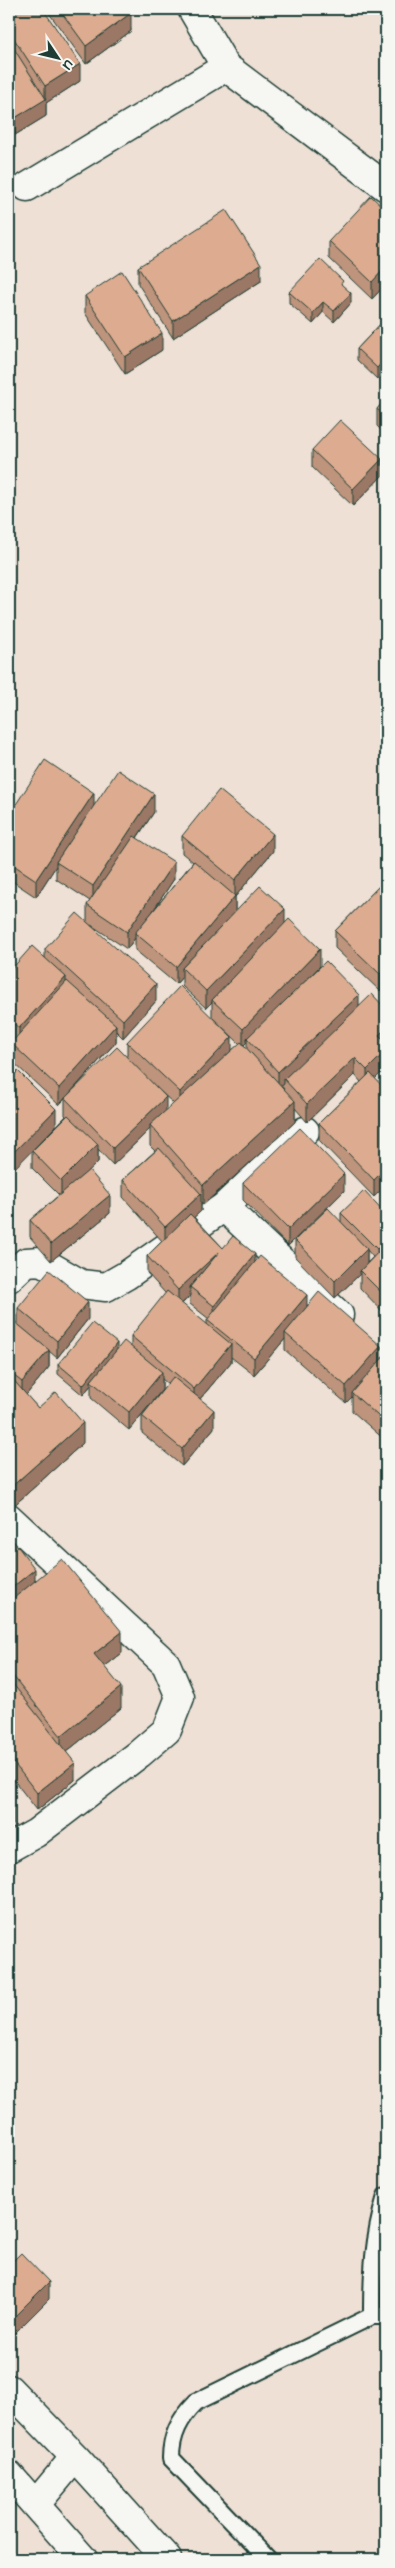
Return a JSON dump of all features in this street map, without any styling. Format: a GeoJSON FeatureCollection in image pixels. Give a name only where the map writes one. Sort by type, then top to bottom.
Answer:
{"type":"FeatureCollection","features":[{"type":"Feature","properties":{"kind":"street"},"geometry":{"type":"LineString","coordinates":[[192,9],[226,67],[386,187]]}},
{"type":"Feature","properties":{"kind":"street"},"geometry":{"type":"LineString","coordinates":[[27,187],[226,67]]}},
{"type":"Feature","properties":{"kind":"street"},"geometry":{"type":"LineString","coordinates":[[9,1278],[26,1262],[41,1261],[81,1284],[106,1287],[127,1275],[224,1207],[305,1131]]}},
{"type":"Feature","properties":{"kind":"street"},"geometry":{"type":"LineString","coordinates":[[224,1207],[339,1315]]}},
{"type":"Feature","properties":{"kind":"street"},"geometry":{"type":"LineString","coordinates":[[9,1518],[166,1664],[180,1696],[167,1730],[139,1754],[36,1833],[9,1848]]}},
{"type":"Feature","properties":{"kind":"street"},"geometry":{"type":"LineString","coordinates":[[9,2389],[75,2457],[167,2559]]}},
{"type":"Feature","properties":{"kind":"street"},"geometry":{"type":"LineString","coordinates":[[36,2504],[75,2457]]}},
{"type":"Feature","properties":{"kind":"street"},"geometry":{"type":"LineString","coordinates":[[9,2475],[36,2504],[73,2556]]}},
{"type":"Feature","properties":{"kind":"lane"},"geometry":{"type":"LineString","coordinates":[[268,2559],[171,2458],[171,2443],[177,2427],[196,2402],[379,2316],[372,2254],[386,2196]]}},
{"type":"Feature","properties":{"kind":"building"},"geometry":{"type":"Polygon","coordinates":[[[9,9],[43,9],[80,64],[45,86],[9,31],[9,9]]]}},
{"type":"Feature","properties":{"kind":"building"},"geometry":{"type":"Polygon","coordinates":[[[59,9],[128,9],[131,13],[86,46],[59,9]]]}},
{"type":"Feature","properties":{"kind":"building"},"geometry":{"type":"Polygon","coordinates":[[[9,41],[46,99],[15,118],[9,108],[9,41]]]}},
{"type":"Feature","properties":{"kind":"building"},"geometry":{"type":"Polygon","coordinates":[[[371,196],[386,210],[386,267],[372,282],[329,241],[371,196]]]}},
{"type":"Feature","properties":{"kind":"building"},"geometry":{"type":"Polygon","coordinates":[[[226,210],[261,264],[173,321],[138,267],[226,210]]]}},
{"type":"Feature","properties":{"kind":"building"},"geometry":{"type":"Polygon","coordinates":[[[320,259],[343,281],[341,284],[351,293],[334,311],[323,302],[313,313],[289,292],[320,259]]]}},
{"type":"Feature","properties":{"kind":"building"},"geometry":{"type":"Polygon","coordinates":[[[122,271],[162,333],[125,357],[85,296],[122,271]]]}},
{"type":"Feature","properties":{"kind":"building"},"geometry":{"type":"Polygon","coordinates":[[[386,318],[386,358],[377,368],[357,349],[386,318]]]}},
{"type":"Feature","properties":{"kind":"building"},"geometry":{"type":"Polygon","coordinates":[[[386,399],[386,417],[377,409],[386,399]]]}},
{"type":"Feature","properties":{"kind":"building"},"geometry":{"type":"Polygon","coordinates":[[[340,420],[382,459],[353,489],[312,450],[340,420]]]}},
{"type":"Feature","properties":{"kind":"building"},"geometry":{"type":"Polygon","coordinates":[[[45,760],[94,793],[36,880],[9,862],[9,815],[45,760]]]}},
{"type":"Feature","properties":{"kind":"building"},"geometry":{"type":"Polygon","coordinates":[[[118,770],[154,794],[93,886],[56,862],[118,770]]]}},
{"type":"Feature","properties":{"kind":"building"},"geometry":{"type":"Polygon","coordinates":[[[219,790],[273,834],[235,880],[182,836],[219,790]]]}},
{"type":"Feature","properties":{"kind":"building"},"geometry":{"type":"Polygon","coordinates":[[[134,836],[174,862],[127,932],[87,905],[134,836]]]}},
{"type":"Feature","properties":{"kind":"building"},"geometry":{"type":"Polygon","coordinates":[[[194,861],[235,896],[176,967],[135,933],[194,861]]]}},
{"type":"Feature","properties":{"kind":"building"},"geometry":{"type":"Polygon","coordinates":[[[386,879],[386,967],[380,974],[335,931],[386,879]]]}},
{"type":"Feature","properties":{"kind":"building"},"geometry":{"type":"Polygon","coordinates":[[[260,886],[285,909],[206,991],[182,968],[260,886]]]}},
{"type":"Feature","properties":{"kind":"building"},"geometry":{"type":"Polygon","coordinates":[[[77,913],[156,984],[123,1020],[45,949],[77,913]]]}},
{"type":"Feature","properties":{"kind":"building"},"geometry":{"type":"Polygon","coordinates":[[[289,919],[320,949],[243,1029],[212,1000],[289,919]]]}},
{"type":"Feature","properties":{"kind":"building"},"geometry":{"type":"Polygon","coordinates":[[[32,946],[66,977],[19,1028],[9,1020],[9,972],[32,946]]]}},
{"type":"Feature","properties":{"kind":"building"},"geometry":{"type":"Polygon","coordinates":[[[326,961],[359,995],[278,1072],[247,1038],[326,961]]]}},
{"type":"Feature","properties":{"kind":"building"},"geometry":{"type":"Polygon","coordinates":[[[67,981],[116,1025],[59,1088],[11,1043],[67,981]]]}},
{"type":"Feature","properties":{"kind":"building"},"geometry":{"type":"Polygon","coordinates":[[[180,986],[232,1037],[180,1092],[127,1042],[180,986]]]}},
{"type":"Feature","properties":{"kind":"building"},"geometry":{"type":"Polygon","coordinates":[[[372,994],[386,1009],[386,1028],[379,1035],[386,1043],[386,1051],[367,1070],[355,1058],[307,1104],[284,1079],[372,994]]]}},
{"type":"Feature","properties":{"kind":"building"},"geometry":{"type":"Polygon","coordinates":[[[241,1042],[295,1101],[203,1185],[150,1125],[241,1042]]]}},
{"type":"Feature","properties":{"kind":"building"},"geometry":{"type":"Polygon","coordinates":[[[117,1047],[166,1097],[113,1148],[65,1098],[117,1047]]]}},
{"type":"Feature","properties":{"kind":"building"},"geometry":{"type":"Polygon","coordinates":[[[9,1065],[13,1070],[9,1075],[9,1065]]]}},
{"type":"Feature","properties":{"kind":"building"},"geometry":{"type":"Polygon","coordinates":[[[18,1071],[56,1109],[9,1157],[9,1081],[18,1071]]]}},
{"type":"Feature","properties":{"kind":"building"},"geometry":{"type":"Polygon","coordinates":[[[370,1073],[386,1090],[386,1168],[374,1180],[319,1123],[370,1073]]]}},
{"type":"Feature","properties":{"kind":"building"},"geometry":{"type":"Polygon","coordinates":[[[68,1115],[98,1144],[61,1181],[32,1151],[68,1115]]]}},
{"type":"Feature","properties":{"kind":"building"},"geometry":{"type":"Polygon","coordinates":[[[300,1128],[344,1174],[288,1229],[243,1183],[300,1128]]]}},
{"type":"Feature","properties":{"kind":"building"},"geometry":{"type":"Polygon","coordinates":[[[159,1148],[201,1194],[165,1227],[123,1180],[159,1148]]]}},
{"type":"Feature","properties":{"kind":"building"},"geometry":{"type":"Polygon","coordinates":[[[89,1170],[110,1195],[51,1244],[30,1220],[89,1170]]]}},
{"type":"Feature","properties":{"kind":"building"},"geometry":{"type":"Polygon","coordinates":[[[364,1191],[386,1215],[386,1240],[377,1249],[341,1213],[364,1191]]]}},
{"type":"Feature","properties":{"kind":"building"},"geometry":{"type":"Polygon","coordinates":[[[328,1208],[367,1249],[335,1281],[295,1240],[328,1208]]]}},
{"type":"Feature","properties":{"kind":"building"},"geometry":{"type":"Polygon","coordinates":[[[190,1214],[223,1248],[233,1236],[255,1254],[214,1306],[190,1287],[219,1252],[178,1290],[147,1256],[190,1214]]]}},
{"type":"Feature","properties":{"kind":"building"},"geometry":{"type":"Polygon","coordinates":[[[386,1244],[386,1297],[360,1271],[386,1244]]]}},
{"type":"Feature","properties":{"kind":"building"},"geometry":{"type":"Polygon","coordinates":[[[260,1256],[307,1295],[254,1358],[207,1320],[260,1256]]]}},
{"type":"Feature","properties":{"kind":"building"},"geometry":{"type":"Polygon","coordinates":[[[49,1270],[88,1302],[57,1341],[18,1308],[49,1270]]]}},
{"type":"Feature","properties":{"kind":"building"},"geometry":{"type":"Polygon","coordinates":[[[167,1291],[231,1344],[194,1389],[131,1336],[167,1291]]]}},
{"type":"Feature","properties":{"kind":"building"},"geometry":{"type":"Polygon","coordinates":[[[319,1292],[381,1346],[346,1386],[285,1333],[319,1292]]]}},
{"type":"Feature","properties":{"kind":"building"},"geometry":{"type":"Polygon","coordinates":[[[9,1317],[49,1350],[22,1382],[9,1372],[9,1317]]]}},
{"type":"Feature","properties":{"kind":"building"},"geometry":{"type":"Polygon","coordinates":[[[92,1323],[117,1343],[83,1385],[58,1364],[92,1323]]]}},
{"type":"Feature","properties":{"kind":"building"},"geometry":{"type":"Polygon","coordinates":[[[124,1341],[162,1372],[129,1412],[91,1381],[124,1341]]]}},
{"type":"Feature","properties":{"kind":"building"},"geometry":{"type":"Polygon","coordinates":[[[386,1354],[386,1423],[352,1393],[386,1354]]]}},
{"type":"Feature","properties":{"kind":"building"},"geometry":{"type":"Polygon","coordinates":[[[9,1375],[38,1408],[56,1392],[83,1423],[9,1489],[9,1375]]]}},
{"type":"Feature","properties":{"kind":"building"},"geometry":{"type":"Polygon","coordinates":[[[173,1377],[214,1410],[182,1449],[142,1416],[173,1377]]]}},
{"type":"Feature","properties":{"kind":"building"},"geometry":{"type":"Polygon","coordinates":[[[9,1535],[35,1569],[9,1590],[9,1535]]]}},
{"type":"Feature","properties":{"kind":"building"},"geometry":{"type":"Polygon","coordinates":[[[62,1559],[122,1632],[94,1654],[121,1687],[61,1736],[9,1671],[9,1602],[62,1559]]]}},
{"type":"Feature","properties":{"kind":"building"},"geometry":{"type":"Polygon","coordinates":[[[9,1679],[75,1763],[37,1793],[9,1757],[9,1679]]]}},
{"type":"Feature","properties":{"kind":"building"},"geometry":{"type":"Polygon","coordinates":[[[9,1799],[13,1804],[9,1807],[9,1799]]]}},
{"type":"Feature","properties":{"kind":"building"},"geometry":{"type":"Polygon","coordinates":[[[386,2198],[386,2233],[382,2209],[386,2198]]]}},
{"type":"Feature","properties":{"kind":"building"},"geometry":{"type":"Polygon","coordinates":[[[21,2253],[49,2282],[9,2322],[9,2265],[21,2253]]]}}]}
